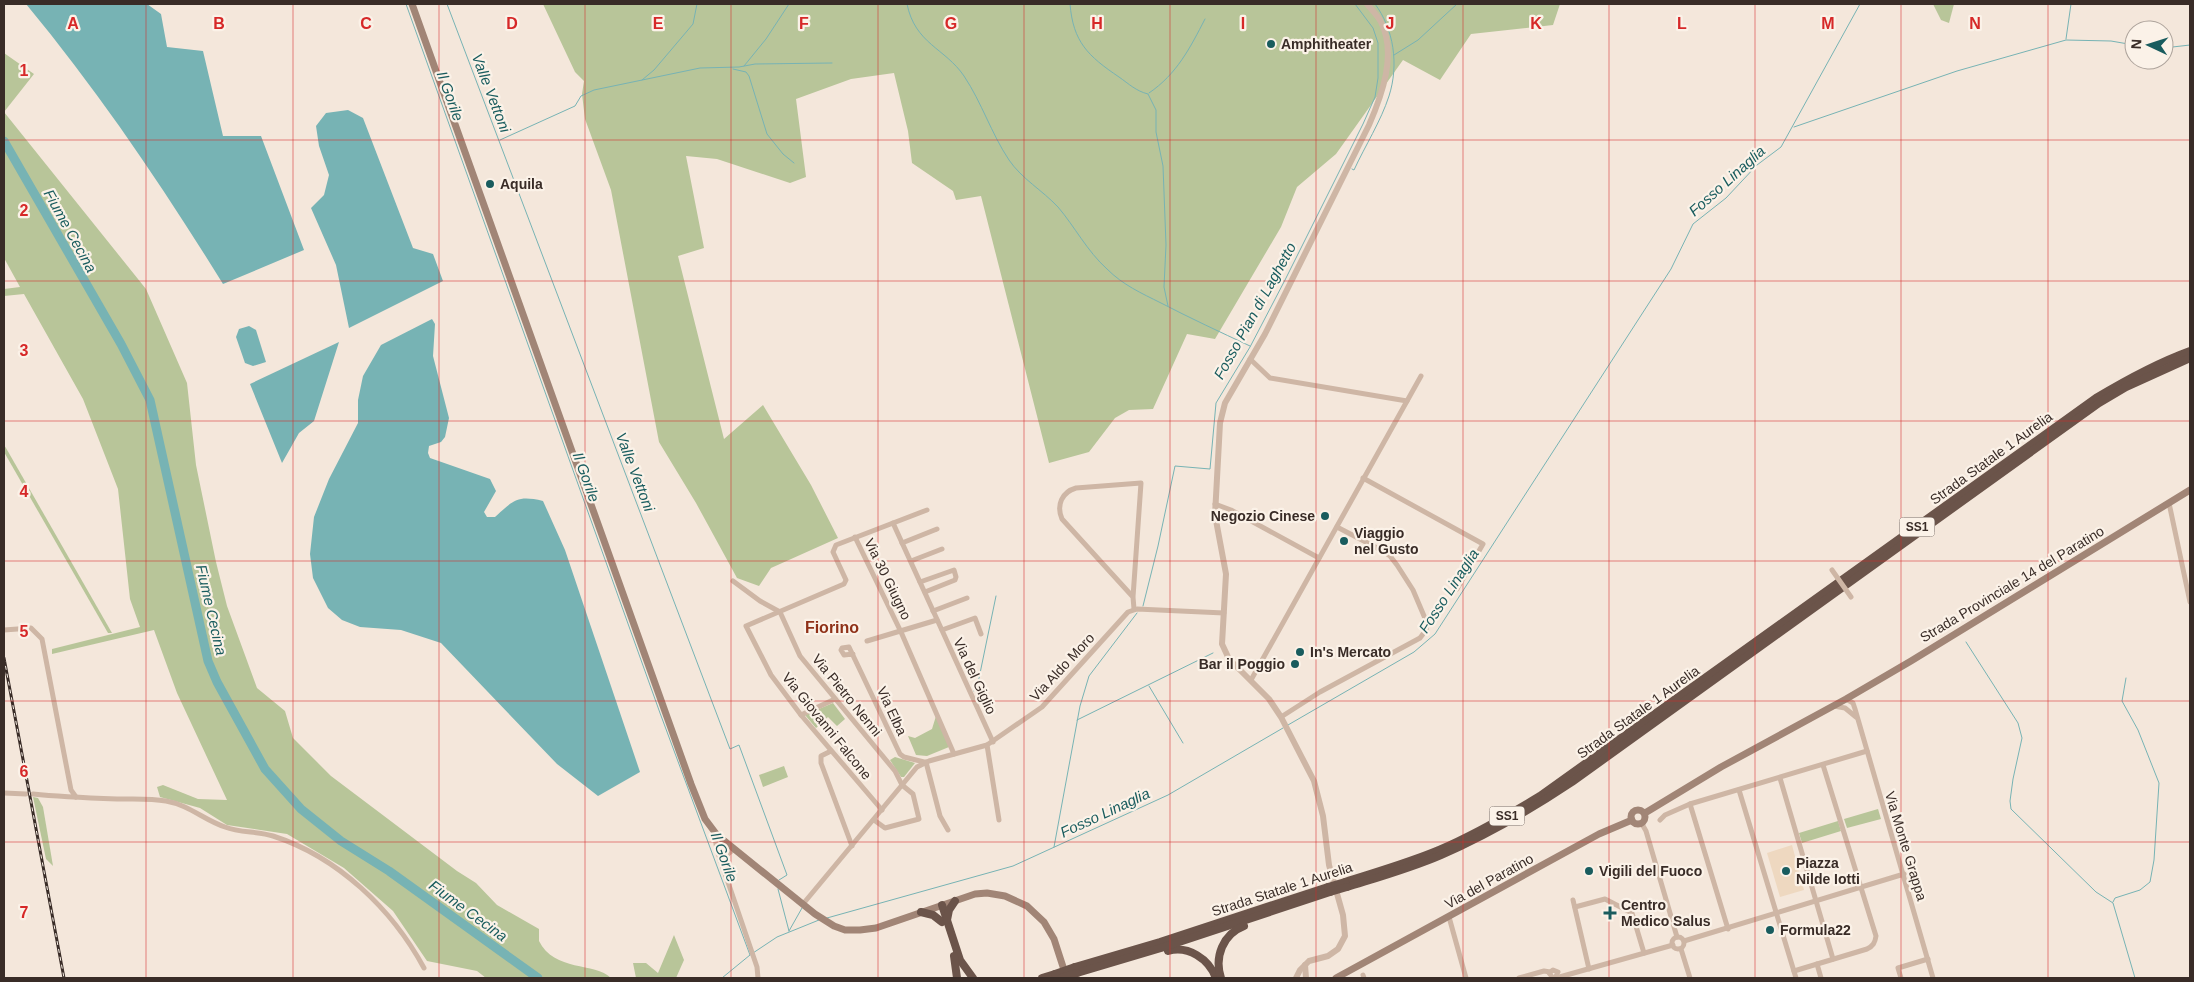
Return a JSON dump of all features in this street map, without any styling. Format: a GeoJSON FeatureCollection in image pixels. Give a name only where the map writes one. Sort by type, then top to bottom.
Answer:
{"type":"FeatureCollection","features":[{"type":"Feature","properties":{"kind":"highway","name":"Strada Statale 1 Aurelia"},"geometry":{"type":"LineString","coordinates":[[1346,884],[1438,850],[1496,822],[1540,796],[2096,398],[2130,378],[2190,351]]}},
{"type":"Feature","properties":{"kind":"highway","name":"Strada Statale 1 Aurelia"},"geometry":{"type":"LineString","coordinates":[[1042,978],[1058,976],[1329,889],[1397,872],[1440,855],[1507,822],[1542,802],[1602,760],[2099,403],[2126,387],[2190,358]]}},
{"type":"Feature","properties":{"kind":"highway","name":"Strada Statale 1 Aurelia"},"geometry":{"type":"LineString","coordinates":[[1076,970],[1161,948],[1265,914],[1329,889]]}},
{"type":"Feature","properties":{"kind":"highway"},"geometry":{"type":"LineString","coordinates":[[955,901],[945,921],[956,963],[957,978]]}},
{"type":"Feature","properties":{"kind":"highway"},"geometry":{"type":"LineString","coordinates":[[940,906],[960,960],[973,978]]}},
{"type":"Feature","properties":{"kind":"highway"},"geometry":{"type":"LineString","coordinates":[[921,912],[945,921]]}},
{"type":"Feature","properties":{"kind":"highway"},"geometry":{"type":"LineString","coordinates":[[1221,978],[1219,955],[1228,938],[1236,929],[1260,920],[1265,914]]}},
{"type":"Feature","properties":{"kind":"highway"},"geometry":{"type":"LineString","coordinates":[[1161,948],[1167,951],[1182,950],[1194,953],[1207,964],[1216,978]]}},
{"type":"Feature","properties":{"kind":"main road"},"geometry":{"type":"LineString","coordinates":[[412,4],[703,815],[714,831],[733,850],[815,914],[845,930],[869,930],[955,901],[986,893],[1005,896],[1028,906],[1048,928],[1067,978]]}},
{"type":"Feature","properties":{"kind":"main road","name":"Strada Provinciale 14 del Paratino"},"geometry":{"type":"LineString","coordinates":[[1846,699],[2190,490]]}},
{"type":"Feature","properties":{"kind":"main road"},"geometry":{"type":"LineString","coordinates":[[1644,813],[1721,767],[1846,699]]}},
{"type":"Feature","properties":{"kind":"main road"},"geometry":{"type":"LineString","coordinates":[[1640,810],[1644,813],[1646,819],[1642,824],[1636,824],[1632,820],[1631,815],[1635,811],[1640,810]]}},
{"type":"Feature","properties":{"kind":"main road","name":"Via del Paratino"},"geometry":{"type":"LineString","coordinates":[[1359,966],[1599,834],[1632,820]]}},
{"type":"Feature","properties":{"kind":"main road"},"geometry":{"type":"LineString","coordinates":[[1336,978],[1359,966]]}},
{"type":"Feature","properties":{"kind":"main road"},"geometry":{"type":"LineString","coordinates":[[1344,978],[1359,966]]}},
{"type":"Feature","properties":{"kind":"street"},"geometry":{"type":"LineString","coordinates":[[1296,978],[1305,964],[1328,956],[1338,950],[1344,941],[1343,915],[1329,865],[1319,797],[1310,772],[1282,719],[1266,695],[1229,658],[1224,649],[1222,639],[1226,574],[1215,522],[1215,504],[1223,408],[1250,359],[1369,125],[1379,99],[1386,72],[1387,45],[1381,22],[1367,4]]}},
{"type":"Feature","properties":{"kind":"street"},"geometry":{"type":"LineString","coordinates":[[1250,359],[1270,378],[1407,401]]}},
{"type":"Feature","properties":{"kind":"street"},"geometry":{"type":"LineString","coordinates":[[1251,680],[1421,376]]}},
{"type":"Feature","properties":{"kind":"street"},"geometry":{"type":"LineString","coordinates":[[1363,478],[1484,544],[1456,590]]}},
{"type":"Feature","properties":{"kind":"street"},"geometry":{"type":"LineString","coordinates":[[1132,597],[1062,519],[1059,512],[1060,503],[1063,496],[1070,490],[1141,482],[1132,597],[1134,609],[1224,613]]}},
{"type":"Feature","properties":{"kind":"street"},"geometry":{"type":"LineString","coordinates":[[2169,503],[2190,602]]}},
{"type":"Feature","properties":{"kind":"street"},"geometry":{"type":"LineString","coordinates":[[1215,504],[1231,510],[1319,558]]}},
{"type":"Feature","properties":{"kind":"street"},"geometry":{"type":"LineString","coordinates":[[733,581],[760,601],[780,612],[844,584],[846,580],[834,548],[855,537],[927,510]]}},
{"type":"Feature","properties":{"kind":"street","name":"Via del Giglio"},"geometry":{"type":"LineString","coordinates":[[893,523],[993,742]]}},
{"type":"Feature","properties":{"kind":"street"},"geometry":{"type":"LineString","coordinates":[[1282,719],[1292,710],[1320,692],[1420,638],[1426,630],[1427,623],[1413,590],[1390,556],[1337,527]]}},
{"type":"Feature","properties":{"kind":"street"},"geometry":{"type":"LineString","coordinates":[[902,543],[937,529]]}},
{"type":"Feature","properties":{"kind":"street","name":"Via 30 Giugno"},"geometry":{"type":"LineString","coordinates":[[855,537],[901,632],[954,754]]}},
{"type":"Feature","properties":{"kind":"street"},"geometry":{"type":"LineString","coordinates":[[911,561],[942,549]]}},
{"type":"Feature","properties":{"kind":"street"},"geometry":{"type":"LineString","coordinates":[[920,582],[954,570],[955,580],[924,592]]}},
{"type":"Feature","properties":{"kind":"street"},"geometry":{"type":"LineString","coordinates":[[1832,570],[1851,597]]}},
{"type":"Feature","properties":{"kind":"street"},"geometry":{"type":"LineString","coordinates":[[933,611],[967,598]]}},
{"type":"Feature","properties":{"kind":"street","name":"Via Aldo Moro"},"geometry":{"type":"LineString","coordinates":[[925,762],[993,742],[1050,700],[1124,616],[1134,609]]}},
{"type":"Feature","properties":{"kind":"street","name":"Via Giovanni Falcone"},"geometry":{"type":"LineString","coordinates":[[780,612],[746,626],[771,675],[801,715],[882,810]]}},
{"type":"Feature","properties":{"kind":"street","name":"Via Pietro Nenni"},"geometry":{"type":"LineString","coordinates":[[780,612],[800,656],[895,772],[902,786],[913,794],[919,819],[885,828],[874,820]]}},
{"type":"Feature","properties":{"kind":"street"},"geometry":{"type":"LineString","coordinates":[[942,630],[975,618],[981,634]]}},
{"type":"Feature","properties":{"kind":"street"},"geometry":{"type":"LineString","coordinates":[[867,642],[937,620]]}},
{"type":"Feature","properties":{"kind":"street"},"geometry":{"type":"LineString","coordinates":[[4,630],[32,628],[42,639],[71,790],[76,797]]}},
{"type":"Feature","properties":{"kind":"street","name":"Via Elba"},"geometry":{"type":"LineString","coordinates":[[853,654],[900,754],[904,757],[925,762]]}},
{"type":"Feature","properties":{"kind":"street","name":"Via Monte Grappa"},"geometry":{"type":"LineString","coordinates":[[1852,710],[1854,698],[1859,691]]}},
{"type":"Feature","properties":{"kind":"street"},"geometry":{"type":"LineString","coordinates":[[801,715],[835,699]]}},
{"type":"Feature","properties":{"kind":"street","name":"Via Monte Grappa"},"geometry":{"type":"LineString","coordinates":[[1846,699],[1858,720],[1933,978]]}},
{"type":"Feature","properties":{"kind":"street"},"geometry":{"type":"LineString","coordinates":[[1833,706],[1842,706],[1852,710]]}},
{"type":"Feature","properties":{"kind":"street"},"geometry":{"type":"LineString","coordinates":[[987,745],[1000,820]]}},
{"type":"Feature","properties":{"kind":"street"},"geometry":{"type":"LineString","coordinates":[[831,751],[822,756],[821,763],[852,846]]}},
{"type":"Feature","properties":{"kind":"street"},"geometry":{"type":"LineString","coordinates":[[1660,820],[1665,815],[1690,804],[1867,751]]}},
{"type":"Feature","properties":{"kind":"street"},"geometry":{"type":"LineString","coordinates":[[803,904],[902,786],[925,762]]}},
{"type":"Feature","properties":{"kind":"street"},"geometry":{"type":"LineString","coordinates":[[925,762],[940,816],[948,830]]}},
{"type":"Feature","properties":{"kind":"street"},"geometry":{"type":"LineString","coordinates":[[1794,971],[1872,946],[1876,936],[1823,765]]}},
{"type":"Feature","properties":{"kind":"street"},"geometry":{"type":"LineString","coordinates":[[1780,778],[1833,959]]}},
{"type":"Feature","properties":{"kind":"street"},"geometry":{"type":"LineString","coordinates":[[1739,790],[1796,978]]}},
{"type":"Feature","properties":{"kind":"street"},"geometry":{"type":"LineString","coordinates":[[4,793],[26,794]]}},
{"type":"Feature","properties":{"kind":"street"},"geometry":{"type":"LineString","coordinates":[[33,794],[172,802],[200,813],[223,826],[243,832],[260,833],[288,842],[350,878],[365,890],[377,902],[418,956],[424,968]]}},
{"type":"Feature","properties":{"kind":"street"},"geometry":{"type":"LineString","coordinates":[[1690,804],[1728,929]]}},
{"type":"Feature","properties":{"kind":"street"},"geometry":{"type":"LineString","coordinates":[[1642,824],[1646,831],[1677,937]]}},
{"type":"Feature","properties":{"kind":"street"},"geometry":{"type":"LineString","coordinates":[[714,831],[714,840],[755,961],[758,978]]}},
{"type":"Feature","properties":{"kind":"street"},"geometry":{"type":"LineString","coordinates":[[720,860],[733,850]]}},
{"type":"Feature","properties":{"kind":"street"},"geometry":{"type":"LineString","coordinates":[[1684,941],[1904,874]]}},
{"type":"Feature","properties":{"kind":"street"},"geometry":{"type":"LineString","coordinates":[[1575,908],[1605,899],[1632,913],[1644,953]]}},
{"type":"Feature","properties":{"kind":"street"},"geometry":{"type":"LineString","coordinates":[[1573,900],[1588,969]]}},
{"type":"Feature","properties":{"kind":"street"},"geometry":{"type":"LineString","coordinates":[[1449,918],[1466,978]]}},
{"type":"Feature","properties":{"kind":"street"},"geometry":{"type":"LineString","coordinates":[[1677,937],[1681,937],[1684,941]]}},
{"type":"Feature","properties":{"kind":"street"},"geometry":{"type":"LineString","coordinates":[[1673,945],[1673,939],[1677,937]]}},
{"type":"Feature","properties":{"kind":"street"},"geometry":{"type":"LineString","coordinates":[[1684,941],[1681,949],[1690,978]]}},
{"type":"Feature","properties":{"kind":"street"},"geometry":{"type":"LineString","coordinates":[[1519,978],[1544,971],[1552,977],[1574,973],[1673,945]]}},
{"type":"Feature","properties":{"kind":"street"},"geometry":{"type":"LineString","coordinates":[[1673,945],[1675,948],[1681,949]]}},
{"type":"Feature","properties":{"kind":"street"},"geometry":{"type":"LineString","coordinates":[[1901,978],[1898,968],[1928,959]]}},
{"type":"Feature","properties":{"kind":"street"},"geometry":{"type":"LineString","coordinates":[[1305,964],[1304,975],[1306,978]]}},
{"type":"Feature","properties":{"kind":"street"},"geometry":{"type":"LineString","coordinates":[[1817,964],[1821,978]]}},
{"type":"Feature","properties":{"kind":"street"},"geometry":{"type":"LineString","coordinates":[[1552,977],[1556,970],[1574,973]]}},
{"type":"Feature","properties":{"kind":"green space"},"geometry":{"type":"Polygon","coordinates":[[[543,4],[1560,4],[1553,25],[1471,34],[1440,80],[1403,60],[1336,154],[1297,187],[1281,227],[1215,339],[1187,334],[1153,409],[1129,410],[1115,418],[1089,452],[1049,463],[981,196],[956,200],[953,191],[912,163],[908,131],[894,73],[851,79],[796,99],[806,177],[790,183],[717,159],[686,156],[704,248],[678,256],[724,439],[763,405],[811,485],[838,538],[771,568],[759,586],[737,578],[696,503],[659,442],[611,190],[585,119],[582,94],[584,81],[575,72],[543,4]]]}},
{"type":"Feature","properties":{"kind":"green space"},"geometry":{"type":"Polygon","coordinates":[[[1933,4],[1954,4],[1949,23],[1941,20],[1933,4]]]}},
{"type":"Feature","properties":{"kind":"green space"},"geometry":{"type":"Polygon","coordinates":[[[4,53],[34,74],[4,112],[4,53]]]}},
{"type":"Feature","properties":{"kind":"green space"},"geometry":{"type":"Polygon","coordinates":[[[4,112],[146,289],[187,383],[196,465],[216,562],[227,606],[257,688],[285,711],[293,738],[331,776],[457,871],[476,883],[497,905],[539,929],[539,941],[554,958],[604,973],[611,978],[486,978],[477,971],[427,961],[393,911],[344,868],[287,834],[227,825],[200,808],[160,797],[157,787],[163,785],[198,799],[227,800],[177,693],[154,630],[52,654],[52,649],[140,627],[130,599],[118,489],[83,399],[24,294],[4,296],[4,289],[20,287],[4,258],[4,112]]]}},
{"type":"Feature","properties":{"kind":"green space"},"geometry":{"type":"Polygon","coordinates":[[[4,445],[112,633],[108,633],[4,452],[4,445]]]}},
{"type":"Feature","properties":{"kind":"green space"},"geometry":{"type":"Polygon","coordinates":[[[833,703],[845,719],[837,726],[828,717],[816,728],[805,715],[833,703]]]}},
{"type":"Feature","properties":{"kind":"green space"},"geometry":{"type":"Polygon","coordinates":[[[936,716],[949,747],[927,756],[916,755],[908,736],[915,738],[932,729],[936,716]]]}},
{"type":"Feature","properties":{"kind":"green space"},"geometry":{"type":"Polygon","coordinates":[[[895,757],[915,763],[904,777],[901,777],[890,760],[895,757]]]}},
{"type":"Feature","properties":{"kind":"green space"},"geometry":{"type":"Polygon","coordinates":[[[784,766],[788,777],[763,787],[759,775],[784,766]]]}},
{"type":"Feature","properties":{"kind":"green space"},"geometry":{"type":"Polygon","coordinates":[[[33,797],[38,798],[43,807],[53,866],[46,859],[33,797]]]}},
{"type":"Feature","properties":{"kind":"green space"},"geometry":{"type":"Polygon","coordinates":[[[1878,809],[1881,819],[1847,828],[1844,819],[1878,809]]]}},
{"type":"Feature","properties":{"kind":"green space"},"geometry":{"type":"Polygon","coordinates":[[[1838,821],[1841,831],[1802,843],[1799,833],[1838,821]]]}},
{"type":"Feature","properties":{"kind":"green space"},"geometry":{"type":"Polygon","coordinates":[[[674,935],[684,960],[676,978],[636,978],[633,963],[646,963],[658,973],[674,935]]]}},
{"type":"Feature","properties":{"kind":"shaded area","name":"Piazza Nilde Iotti"},"geometry":{"type":"Polygon","coordinates":[[[1792,845],[1804,890],[1780,897],[1767,853],[1792,845]]]}},
{"type":"Feature","properties":{"kind":"water"},"geometry":{"type":"Polygon","coordinates":[[[26,4],[147,4],[161,14],[167,47],[203,51],[223,136],[261,136],[304,250],[223,284],[105,106],[26,4]]]}},
{"type":"Feature","properties":{"kind":"water"},"geometry":{"type":"Polygon","coordinates":[[[348,110],[363,118],[413,248],[433,254],[443,281],[349,328],[336,265],[311,208],[324,195],[329,175],[319,146],[316,126],[326,113],[348,110]]]}},
{"type":"Feature","properties":{"kind":"water"},"geometry":{"type":"Polygon","coordinates":[[[432,319],[435,324],[433,356],[449,418],[445,437],[441,442],[429,446],[428,453],[430,458],[490,479],[496,491],[484,512],[487,517],[495,517],[516,500],[534,499],[543,501],[565,550],[640,772],[598,796],[557,764],[441,643],[401,630],[360,627],[342,620],[328,608],[313,578],[310,554],[314,517],[329,479],[358,423],[358,400],[363,376],[381,345],[432,319]]]}},
{"type":"Feature","properties":{"kind":"water"},"geometry":{"type":"Polygon","coordinates":[[[249,326],[256,330],[266,362],[253,366],[245,363],[236,337],[239,329],[249,326]]]}},
{"type":"Feature","properties":{"kind":"water"},"geometry":{"type":"Polygon","coordinates":[[[339,342],[314,421],[299,433],[282,463],[250,384],[339,342]]]}},
{"type":"Feature","properties":{"kind":"waterway","name":"Il Gorile"},"geometry":{"type":"LineString","coordinates":[[406,4],[660,713],[750,955]]}},
{"type":"Feature","properties":{"kind":"waterway","name":"Valle Vettoni"},"geometry":{"type":"LineString","coordinates":[[447,4],[730,749],[739,745],[787,875],[779,880]]}},
{"type":"Feature","properties":{"kind":"waterway"},"geometry":{"type":"LineString","coordinates":[[642,80],[654,70],[693,24],[697,4]]}},
{"type":"Feature","properties":{"kind":"waterway"},"geometry":{"type":"LineString","coordinates":[[744,66],[766,39],[789,4]]}},
{"type":"Feature","properties":{"kind":"waterway"},"geometry":{"type":"LineString","coordinates":[[907,4],[911,17],[924,37],[964,76],[1014,167],[1058,207],[1087,247],[1113,275],[1132,288],[1250,346]]}},
{"type":"Feature","properties":{"kind":"waterway"},"geometry":{"type":"LineString","coordinates":[[1070,4],[1075,28],[1084,47],[1108,69],[1136,89],[1148,94],[1156,110],[1156,132],[1163,166],[1166,245],[1164,287],[1168,306]]}},
{"type":"Feature","properties":{"kind":"waterway","name":"Fosso Pian di Laghetto"},"geometry":{"type":"LineString","coordinates":[[1143,606],[1175,466],[1210,469],[1216,403],[1250,347],[1285,280],[1375,97],[1378,78],[1378,43],[1373,28],[1355,4]]}},
{"type":"Feature","properties":{"kind":"waterway"},"geometry":{"type":"LineString","coordinates":[[1352,169],[1354,170],[1386,105],[1394,72],[1393,48],[1387,25],[1375,4]]}},
{"type":"Feature","properties":{"kind":"waterway"},"geometry":{"type":"LineString","coordinates":[[1394,55],[1418,40],[1457,4]]}},
{"type":"Feature","properties":{"kind":"waterway","name":"Fosso Linaglia"},"geometry":{"type":"LineString","coordinates":[[1288,725],[1414,652],[1435,634],[1671,269],[1693,224],[1726,198],[1757,165],[1781,147],[1860,4]]}},
{"type":"Feature","properties":{"kind":"waterway"},"geometry":{"type":"LineString","coordinates":[[2066,39],[2071,4]]}},
{"type":"Feature","properties":{"kind":"waterway"},"geometry":{"type":"LineString","coordinates":[[1149,93],[1159,86],[1182,60],[1205,19]]}},
{"type":"Feature","properties":{"kind":"waterway"},"geometry":{"type":"LineString","coordinates":[[1794,127],[1957,71],[2066,40],[2111,41],[2124,43]]}},
{"type":"Feature","properties":{"kind":"waterway"},"geometry":{"type":"LineString","coordinates":[[2174,47],[2190,45]]}},
{"type":"Feature","properties":{"kind":"waterway"},"geometry":{"type":"LineString","coordinates":[[500,140],[575,106],[581,96],[594,90],[700,68],[739,67],[755,64],[832,63]]}},
{"type":"Feature","properties":{"kind":"waterway"},"geometry":{"type":"LineString","coordinates":[[733,69],[746,72],[749,76],[767,134],[783,154],[794,163]]}},
{"type":"Feature","properties":{"kind":"waterway","name":"Fiume Cecina"},"geometry":{"type":"LineString","coordinates":[[4,141],[121,344],[150,400],[208,661],[217,682],[265,769],[301,809],[341,841],[389,871],[538,978]]}},
{"type":"Feature","properties":{"kind":"waterway"},"geometry":{"type":"LineString","coordinates":[[974,691],[978,683],[996,596]]}},
{"type":"Feature","properties":{"kind":"waterway","name":"Fosso Pian di Laghetto"},"geometry":{"type":"LineString","coordinates":[[1054,847],[1080,706],[1089,676],[1137,613]]}},
{"type":"Feature","properties":{"kind":"waterway"},"geometry":{"type":"LineString","coordinates":[[1966,642],[2018,723],[2022,738],[2013,779],[2010,801],[2011,809],[2096,892],[2113,903],[2135,978]]}},
{"type":"Feature","properties":{"kind":"waterway"},"geometry":{"type":"LineString","coordinates":[[1077,720],[1213,653]]}},
{"type":"Feature","properties":{"kind":"waterway"},"geometry":{"type":"LineString","coordinates":[[2113,902],[2115,898],[2140,890],[2150,882],[2154,860],[2159,783],[2138,730],[2122,701],[2126,678]]}},
{"type":"Feature","properties":{"kind":"waterway"},"geometry":{"type":"LineString","coordinates":[[1149,686],[1183,743]]}},
{"type":"Feature","properties":{"kind":"waterway","name":"Fosso Linaglia"},"geometry":{"type":"LineString","coordinates":[[827,918],[1013,866],[1168,795],[1283,728]]}},
{"type":"Feature","properties":{"kind":"waterway","name":"Valle Vettoni"},"geometry":{"type":"LineString","coordinates":[[778,889],[789,931]]}},
{"type":"Feature","properties":{"kind":"waterway"},"geometry":{"type":"LineString","coordinates":[[789,931],[802,908]]}},
{"type":"Feature","properties":{"kind":"waterway","name":"Fosso Linaglia"},"geometry":{"type":"LineString","coordinates":[[753,953],[777,937],[819,920]]}},
{"type":"Feature","properties":{"kind":"waterway","name":"Fosso Linaglia"},"geometry":{"type":"LineString","coordinates":[[722,978],[750,955]]}},
{"type":"Feature","properties":{"kind":"railway"},"geometry":{"type":"LineString","coordinates":[[4,658],[64,978]]}},
{"type":"Feature","properties":{"kind":"place","name":"Amphitheater"},"geometry":{"type":"Point","coordinates":[1271,44]}},
{"type":"Feature","properties":{"kind":"place","name":"Aquila"},"geometry":{"type":"Point","coordinates":[490,184]}},
{"type":"Feature","properties":{"kind":"place","name":"Negozio Cinese"},"geometry":{"type":"Point","coordinates":[1325,516]}},
{"type":"Feature","properties":{"kind":"place","name":"Viaggio nel Gusto"},"geometry":{"type":"Point","coordinates":[1344,541]}},
{"type":"Feature","properties":{"kind":"place","name":"In's Mercato"},"geometry":{"type":"Point","coordinates":[1300,652]}},
{"type":"Feature","properties":{"kind":"place","name":"Bar il Poggio"},"geometry":{"type":"Point","coordinates":[1295,664]}},
{"type":"Feature","properties":{"kind":"place","name":"Vigili del Fuoco"},"geometry":{"type":"Point","coordinates":[1589,871]}},
{"type":"Feature","properties":{"kind":"place","name":"Piazza Nilde Iotti"},"geometry":{"type":"Point","coordinates":[1786,871]}},
{"type":"Feature","properties":{"kind":"place","name":"Centro Medico Salus"},"geometry":{"type":"Point","coordinates":[1610,913]}},
{"type":"Feature","properties":{"kind":"place","name":"Formula22"},"geometry":{"type":"Point","coordinates":[1770,930]}},
{"type":"Feature","properties":{"kind":"district","name":"Fiorino"},"geometry":{"type":"Point","coordinates":[832,627]}}]}
